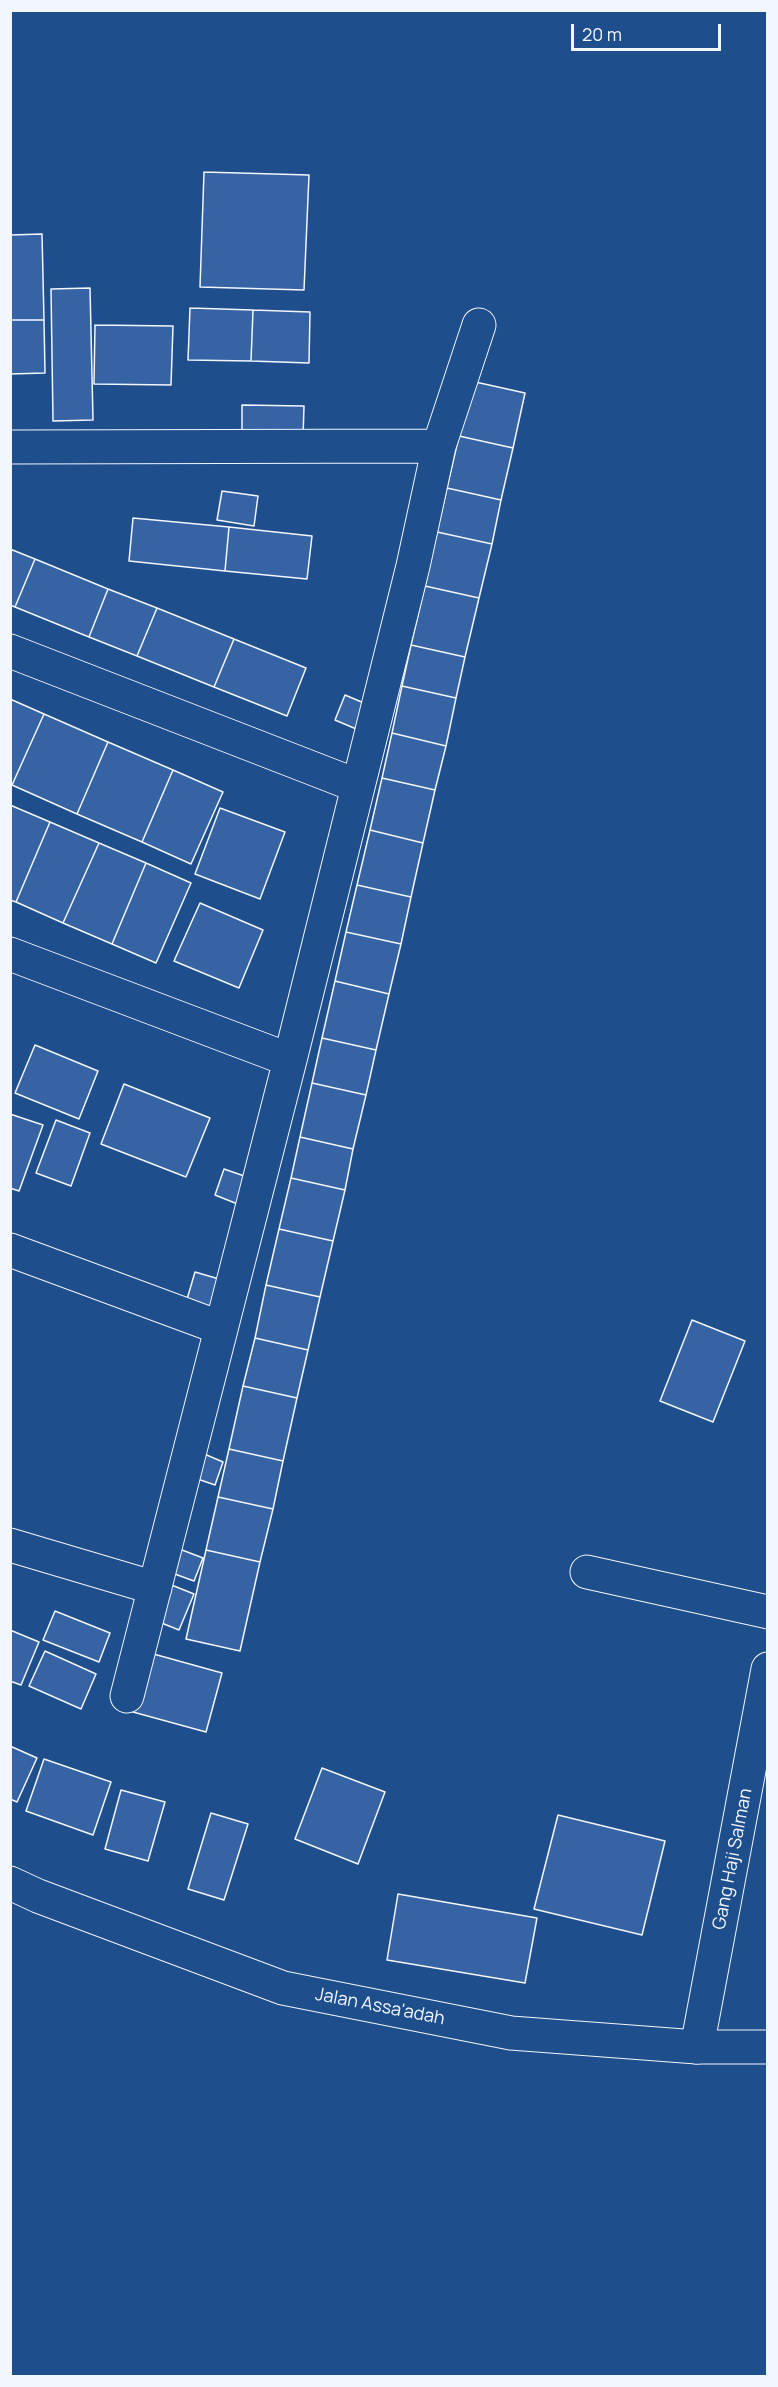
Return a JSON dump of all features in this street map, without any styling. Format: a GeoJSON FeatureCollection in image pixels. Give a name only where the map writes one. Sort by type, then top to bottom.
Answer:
{"type":"FeatureCollection","features":[{"type":"Feature","properties":{"kind":"street"},"geometry":{"type":"LineString","coordinates":[[127,1696],[290,1060],[413,566],[439,446],[479,325]]}},
{"type":"Feature","properties":{"kind":"street"},"geometry":{"type":"LineString","coordinates":[[10,447],[439,446]]}},
{"type":"Feature","properties":{"kind":"street"},"geometry":{"type":"LineString","coordinates":[[10,651],[358,786]]}},
{"type":"Feature","properties":{"kind":"street"},"geometry":{"type":"LineString","coordinates":[[10,954],[290,1060]]}},
{"type":"Feature","properties":{"kind":"street"},"geometry":{"type":"LineString","coordinates":[[10,1250],[221,1328]]}},
{"type":"Feature","properties":{"kind":"street"},"geometry":{"type":"LineString","coordinates":[[10,1545],[155,1588]]}},
{"type":"Feature","properties":{"kind":"street"},"geometry":{"type":"LineString","coordinates":[[587,1572],[768,1612]]}},
{"type":"Feature","properties":{"kind":"street","name":"Gang Haji Salman"},"geometry":{"type":"LineString","coordinates":[[697,2048],[768,1669]]}},
{"type":"Feature","properties":{"kind":"street","name":"Jalan Assa'adah"},"geometry":{"type":"LineString","coordinates":[[10,1883],[38,1896],[283,1988],[511,2032],[697,2048],[768,2047]]}},
{"type":"Feature","properties":{"kind":"building"},"geometry":{"type":"Polygon","coordinates":[[[204,172],[309,175],[304,290],[200,287],[204,172]]]}},
{"type":"Feature","properties":{"kind":"building"},"geometry":{"type":"Polygon","coordinates":[[[42,234],[44,320],[10,320],[10,235],[42,234]]]}},
{"type":"Feature","properties":{"kind":"building"},"geometry":{"type":"Polygon","coordinates":[[[90,288],[93,420],[53,421],[51,289],[90,288]]]}},
{"type":"Feature","properties":{"kind":"building"},"geometry":{"type":"Polygon","coordinates":[[[190,308],[253,310],[251,361],[188,360],[190,308]]]}},
{"type":"Feature","properties":{"kind":"building"},"geometry":{"type":"Polygon","coordinates":[[[253,310],[310,312],[309,363],[251,361],[253,310]]]}},
{"type":"Feature","properties":{"kind":"building"},"geometry":{"type":"Polygon","coordinates":[[[10,320],[44,320],[45,373],[10,374],[10,320]]]}},
{"type":"Feature","properties":{"kind":"building"},"geometry":{"type":"Polygon","coordinates":[[[95,325],[173,326],[171,385],[94,384],[95,325]]]}},
{"type":"Feature","properties":{"kind":"building"},"geometry":{"type":"Polygon","coordinates":[[[471,381],[525,393],[513,448],[459,436],[471,381]]]}},
{"type":"Feature","properties":{"kind":"building"},"geometry":{"type":"Polygon","coordinates":[[[242,405],[304,406],[303,438],[242,437],[242,405]]]}},
{"type":"Feature","properties":{"kind":"building"},"geometry":{"type":"Polygon","coordinates":[[[459,436],[513,448],[501,500],[447,488],[459,436]]]}},
{"type":"Feature","properties":{"kind":"building"},"geometry":{"type":"Polygon","coordinates":[[[447,488],[501,500],[492,544],[437,532],[447,488]]]}},
{"type":"Feature","properties":{"kind":"building"},"geometry":{"type":"Polygon","coordinates":[[[222,491],[258,496],[254,526],[217,520],[222,491]]]}},
{"type":"Feature","properties":{"kind":"building"},"geometry":{"type":"Polygon","coordinates":[[[133,518],[229,527],[225,571],[129,561],[133,518]]]}},
{"type":"Feature","properties":{"kind":"building"},"geometry":{"type":"Polygon","coordinates":[[[229,527],[312,536],[307,579],[225,571],[229,527]]]}},
{"type":"Feature","properties":{"kind":"building"},"geometry":{"type":"Polygon","coordinates":[[[437,532],[492,544],[479,598],[425,586],[437,532]]]}},
{"type":"Feature","properties":{"kind":"building"},"geometry":{"type":"Polygon","coordinates":[[[10,549],[35,559],[15,607],[10,605],[10,549]]]}},
{"type":"Feature","properties":{"kind":"building"},"geometry":{"type":"Polygon","coordinates":[[[35,559],[108,589],[89,637],[15,607],[35,559]]]}},
{"type":"Feature","properties":{"kind":"building"},"geometry":{"type":"Polygon","coordinates":[[[425,586],[479,598],[465,657],[411,645],[425,586]]]}},
{"type":"Feature","properties":{"kind":"building"},"geometry":{"type":"Polygon","coordinates":[[[108,589],[157,608],[137,656],[89,637],[108,589]]]}},
{"type":"Feature","properties":{"kind":"building"},"geometry":{"type":"Polygon","coordinates":[[[157,608],[234,639],[214,687],[137,656],[157,608]]]}},
{"type":"Feature","properties":{"kind":"building"},"geometry":{"type":"Polygon","coordinates":[[[234,639],[306,668],[287,716],[214,687],[234,639]]]}},
{"type":"Feature","properties":{"kind":"building"},"geometry":{"type":"Polygon","coordinates":[[[411,645],[465,657],[456,698],[402,686],[411,645]]]}},
{"type":"Feature","properties":{"kind":"building"},"geometry":{"type":"Polygon","coordinates":[[[402,686],[456,698],[446,746],[392,733],[402,686]]]}},
{"type":"Feature","properties":{"kind":"building"},"geometry":{"type":"Polygon","coordinates":[[[345,695],[371,706],[361,731],[335,720],[345,695]]]}},
{"type":"Feature","properties":{"kind":"building"},"geometry":{"type":"Polygon","coordinates":[[[10,699],[44,714],[12,785],[10,784],[10,699]]]}},
{"type":"Feature","properties":{"kind":"building"},"geometry":{"type":"Polygon","coordinates":[[[44,714],[108,742],[77,814],[12,785],[44,714]]]}},
{"type":"Feature","properties":{"kind":"building"},"geometry":{"type":"Polygon","coordinates":[[[392,733],[446,746],[435,790],[382,778],[392,733]]]}},
{"type":"Feature","properties":{"kind":"building"},"geometry":{"type":"Polygon","coordinates":[[[108,742],[173,770],[142,842],[77,814],[108,742]]]}},
{"type":"Feature","properties":{"kind":"building"},"geometry":{"type":"Polygon","coordinates":[[[173,770],[223,792],[191,864],[142,842],[173,770]]]}},
{"type":"Feature","properties":{"kind":"building"},"geometry":{"type":"Polygon","coordinates":[[[382,778],[435,790],[423,843],[370,830],[382,778]]]}},
{"type":"Feature","properties":{"kind":"building"},"geometry":{"type":"Polygon","coordinates":[[[10,805],[50,822],[16,902],[10,900],[10,805]]]}},
{"type":"Feature","properties":{"kind":"building"},"geometry":{"type":"Polygon","coordinates":[[[220,808],[285,832],[260,899],[195,874],[220,808]]]}},
{"type":"Feature","properties":{"kind":"building"},"geometry":{"type":"Polygon","coordinates":[[[50,822],[99,843],[63,923],[16,902],[50,822]]]}},
{"type":"Feature","properties":{"kind":"building"},"geometry":{"type":"Polygon","coordinates":[[[370,830],[423,843],[411,897],[357,885],[370,830]]]}},
{"type":"Feature","properties":{"kind":"building"},"geometry":{"type":"Polygon","coordinates":[[[99,843],[146,863],[112,944],[63,923],[99,843]]]}},
{"type":"Feature","properties":{"kind":"building"},"geometry":{"type":"Polygon","coordinates":[[[146,863],[191,883],[156,963],[112,944],[146,863]]]}},
{"type":"Feature","properties":{"kind":"building"},"geometry":{"type":"Polygon","coordinates":[[[357,885],[411,897],[401,944],[346,932],[357,885]]]}},
{"type":"Feature","properties":{"kind":"building"},"geometry":{"type":"Polygon","coordinates":[[[200,903],[263,930],[239,988],[174,961],[200,903]]]}},
{"type":"Feature","properties":{"kind":"building"},"geometry":{"type":"Polygon","coordinates":[[[346,932],[401,944],[389,994],[335,981],[346,932]]]}},
{"type":"Feature","properties":{"kind":"building"},"geometry":{"type":"Polygon","coordinates":[[[335,981],[389,994],[376,1050],[322,1038],[335,981]]]}},
{"type":"Feature","properties":{"kind":"building"},"geometry":{"type":"Polygon","coordinates":[[[322,1038],[376,1050],[366,1095],[312,1083],[322,1038]]]}},
{"type":"Feature","properties":{"kind":"building"},"geometry":{"type":"Polygon","coordinates":[[[35,1045],[98,1071],[79,1119],[15,1093],[35,1045]]]}},
{"type":"Feature","properties":{"kind":"building"},"geometry":{"type":"Polygon","coordinates":[[[312,1083],[366,1095],[353,1149],[300,1137],[312,1083]]]}},
{"type":"Feature","properties":{"kind":"building"},"geometry":{"type":"Polygon","coordinates":[[[124,1084],[210,1118],[186,1177],[101,1144],[124,1084]]]}},
{"type":"Feature","properties":{"kind":"building"},"geometry":{"type":"Polygon","coordinates":[[[10,1114],[43,1125],[19,1191],[10,1188],[10,1114]]]}},
{"type":"Feature","properties":{"kind":"building"},"geometry":{"type":"Polygon","coordinates":[[[56,1120],[90,1133],[71,1186],[36,1173],[56,1120]]]}},
{"type":"Feature","properties":{"kind":"building"},"geometry":{"type":"Polygon","coordinates":[[[300,1137],[353,1149],[345,1190],[291,1178],[300,1137]]]}},
{"type":"Feature","properties":{"kind":"building"},"geometry":{"type":"Polygon","coordinates":[[[224,1169],[250,1178],[240,1205],[215,1195],[224,1169]]]}},
{"type":"Feature","properties":{"kind":"building"},"geometry":{"type":"Polygon","coordinates":[[[291,1178],[345,1190],[333,1241],[279,1229],[291,1178]]]}},
{"type":"Feature","properties":{"kind":"building"},"geometry":{"type":"Polygon","coordinates":[[[279,1229],[333,1241],[320,1297],[266,1285],[279,1229]]]}},
{"type":"Feature","properties":{"kind":"building"},"geometry":{"type":"Polygon","coordinates":[[[195,1272],[226,1281],[217,1314],[185,1306],[195,1272]]]}},
{"type":"Feature","properties":{"kind":"building"},"geometry":{"type":"Polygon","coordinates":[[[266,1285],[320,1297],[308,1350],[255,1338],[266,1285]]]}},
{"type":"Feature","properties":{"kind":"building"},"geometry":{"type":"Polygon","coordinates":[[[692,1320],[745,1341],[713,1422],[660,1401],[692,1320]]]}},
{"type":"Feature","properties":{"kind":"building"},"geometry":{"type":"Polygon","coordinates":[[[255,1338],[308,1350],[297,1398],[243,1386],[255,1338]]]}},
{"type":"Feature","properties":{"kind":"building"},"geometry":{"type":"Polygon","coordinates":[[[243,1386],[297,1398],[283,1461],[229,1449],[243,1386]]]}},
{"type":"Feature","properties":{"kind":"building"},"geometry":{"type":"Polygon","coordinates":[[[229,1449],[283,1461],[273,1509],[218,1497],[229,1449]]]}},
{"type":"Feature","properties":{"kind":"building"},"geometry":{"type":"Polygon","coordinates":[[[195,1450],[223,1462],[215,1485],[186,1475],[195,1450]]]}},
{"type":"Feature","properties":{"kind":"building"},"geometry":{"type":"Polygon","coordinates":[[[218,1497],[273,1509],[260,1562],[206,1550],[218,1497]]]}},
{"type":"Feature","properties":{"kind":"building"},"geometry":{"type":"Polygon","coordinates":[[[169,1545],[203,1558],[194,1581],[161,1569],[169,1545]]]}},
{"type":"Feature","properties":{"kind":"building"},"geometry":{"type":"Polygon","coordinates":[[[206,1550],[260,1562],[240,1651],[186,1639],[206,1550]]]}},
{"type":"Feature","properties":{"kind":"building"},"geometry":{"type":"Polygon","coordinates":[[[164,1582],[194,1594],[179,1630],[149,1618],[164,1582]]]}},
{"type":"Feature","properties":{"kind":"building"},"geometry":{"type":"Polygon","coordinates":[[[55,1611],[110,1633],[99,1662],[43,1640],[55,1611]]]}},
{"type":"Feature","properties":{"kind":"building"},"geometry":{"type":"Polygon","coordinates":[[[10,1630],[39,1642],[21,1685],[10,1681],[10,1630]]]}},
{"type":"Feature","properties":{"kind":"building"},"geometry":{"type":"Polygon","coordinates":[[[45,1651],[96,1674],[81,1709],[29,1686],[45,1651]]]}},
{"type":"Feature","properties":{"kind":"building"},"geometry":{"type":"Polygon","coordinates":[[[150,1653],[222,1673],[206,1732],[133,1712],[150,1653]]]}},
{"type":"Feature","properties":{"kind":"building"},"geometry":{"type":"Polygon","coordinates":[[[10,1746],[37,1758],[17,1802],[10,1799],[10,1746]]]}},
{"type":"Feature","properties":{"kind":"building"},"geometry":{"type":"Polygon","coordinates":[[[44,1759],[111,1782],[93,1835],[26,1811],[44,1759]]]}},
{"type":"Feature","properties":{"kind":"building"},"geometry":{"type":"Polygon","coordinates":[[[322,1768],[385,1792],[358,1864],[295,1839],[322,1768]]]}},
{"type":"Feature","properties":{"kind":"building"},"geometry":{"type":"Polygon","coordinates":[[[121,1790],[165,1802],[148,1861],[105,1849],[121,1790]]]}},
{"type":"Feature","properties":{"kind":"building"},"geometry":{"type":"Polygon","coordinates":[[[211,1813],[248,1824],[224,1900],[188,1889],[211,1813]]]}},
{"type":"Feature","properties":{"kind":"building"},"geometry":{"type":"Polygon","coordinates":[[[558,1815],[665,1841],[642,1935],[534,1909],[558,1815]]]}},
{"type":"Feature","properties":{"kind":"building"},"geometry":{"type":"Polygon","coordinates":[[[398,1894],[537,1918],[525,1983],[387,1960],[398,1894]]]}}]}
